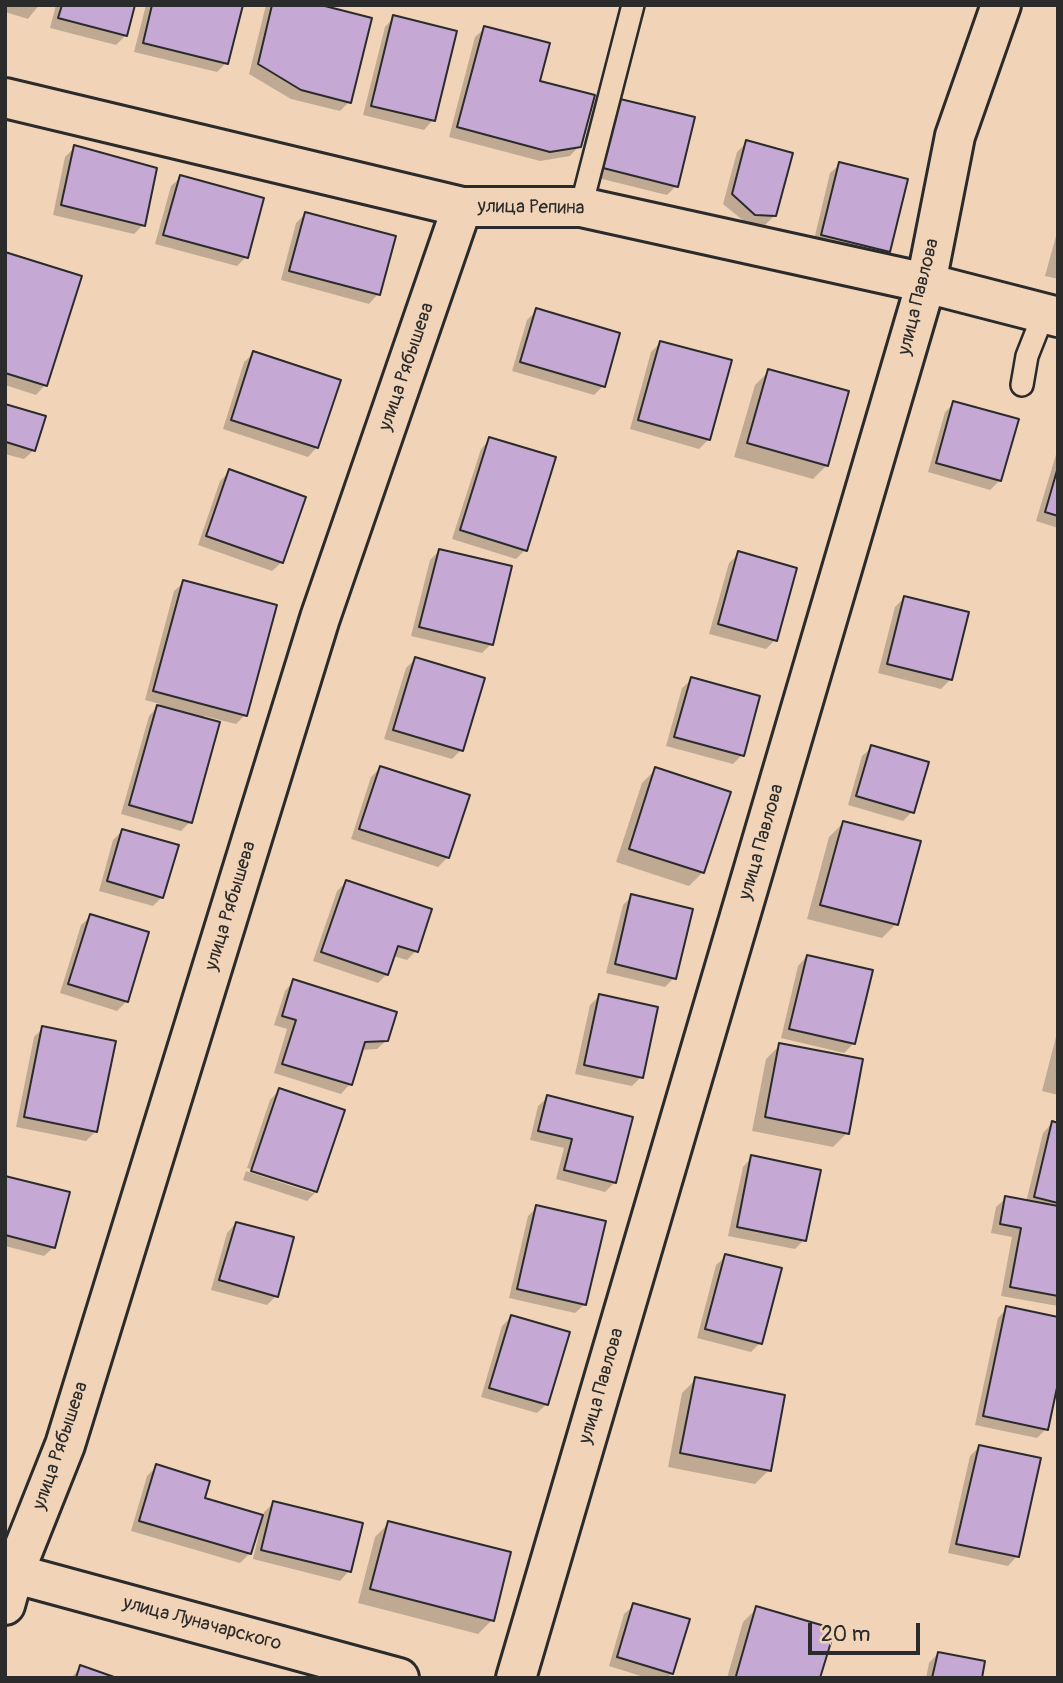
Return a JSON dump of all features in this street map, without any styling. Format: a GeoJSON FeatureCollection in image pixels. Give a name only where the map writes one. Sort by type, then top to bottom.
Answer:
{"type":"FeatureCollection","features":[{"type":"Feature","properties":{"kind":"street","name":"улица Павлова"},"geometry":{"type":"LineString","coordinates":[[516,1678],[926,283],[955,136],[1001,5]]}},
{"type":"Feature","properties":{"kind":"street","name":"улица Репина"},"geometry":{"type":"LineString","coordinates":[[5,99],[462,207],[580,207],[926,283],[1051,315]]}},
{"type":"Feature","properties":{"kind":"street","name":"улица Рябышева"},"geometry":{"type":"LineString","coordinates":[[8,1583],[65,1445],[320,618],[462,207]]}},
{"type":"Feature","properties":{"kind":"street","name":"улица Луначарского"},"geometry":{"type":"LineString","coordinates":[[8,1583],[398,1678]]}},
{"type":"Feature","properties":{"kind":"lane"},"geometry":{"type":"LineString","coordinates":[[580,207],[633,5]]}},
{"type":"Feature","properties":{"kind":"lane"},"geometry":{"type":"LineString","coordinates":[[1022,385],[1027,356],[1051,315]]}},
{"type":"Feature","properties":{"kind":"building"},"geometry":{"type":"Polygon","coordinates":[[[62,5],[135,5],[127,36],[58,18],[62,5]]]}},
{"type":"Feature","properties":{"kind":"building"},"geometry":{"type":"Polygon","coordinates":[[[152,5],[243,5],[228,64],[143,43],[152,5]]]}},
{"type":"Feature","properties":{"kind":"building"},"geometry":{"type":"Polygon","coordinates":[[[272,5],[321,5],[372,18],[351,103],[301,90],[258,64],[272,5]]]}},
{"type":"Feature","properties":{"kind":"building"},"geometry":{"type":"Polygon","coordinates":[[[393,15],[457,31],[435,121],[371,106],[393,15]]]}},
{"type":"Feature","properties":{"kind":"building"},"geometry":{"type":"Polygon","coordinates":[[[484,26],[550,43],[540,81],[595,95],[581,147],[550,152],[457,127],[484,26]]]}},
{"type":"Feature","properties":{"kind":"building"},"geometry":{"type":"Polygon","coordinates":[[[616,98],[695,117],[678,187],[599,167],[616,98]]]}},
{"type":"Feature","properties":{"kind":"building"},"geometry":{"type":"Polygon","coordinates":[[[746,140],[793,153],[776,216],[755,215],[732,194],[746,140]]]}},
{"type":"Feature","properties":{"kind":"building"},"geometry":{"type":"Polygon","coordinates":[[[74,145],[157,168],[145,226],[61,205],[74,145]]]}},
{"type":"Feature","properties":{"kind":"building"},"geometry":{"type":"Polygon","coordinates":[[[839,162],[908,179],[890,252],[821,235],[839,162]]]}},
{"type":"Feature","properties":{"kind":"building"},"geometry":{"type":"Polygon","coordinates":[[[180,175],[264,198],[248,258],[163,235],[180,175]]]}},
{"type":"Feature","properties":{"kind":"building"},"geometry":{"type":"Polygon","coordinates":[[[305,212],[396,236],[380,295],[289,271],[305,212]]]}},
{"type":"Feature","properties":{"kind":"building"},"geometry":{"type":"Polygon","coordinates":[[[5,252],[82,276],[47,386],[5,373],[5,252]]]}},
{"type":"Feature","properties":{"kind":"building"},"geometry":{"type":"Polygon","coordinates":[[[536,308],[620,333],[605,387],[520,362],[536,308]]]}},
{"type":"Feature","properties":{"kind":"building"},"geometry":{"type":"Polygon","coordinates":[[[660,341],[732,360],[710,440],[638,420],[660,341]]]}},
{"type":"Feature","properties":{"kind":"building"},"geometry":{"type":"Polygon","coordinates":[[[253,351],[341,380],[318,448],[231,420],[253,351]]]}},
{"type":"Feature","properties":{"kind":"building"},"geometry":{"type":"Polygon","coordinates":[[[768,369],[849,391],[828,466],[747,443],[768,369]]]}},
{"type":"Feature","properties":{"kind":"building"},"geometry":{"type":"Polygon","coordinates":[[[953,401],[1019,419],[1001,481],[936,463],[953,401]]]}},
{"type":"Feature","properties":{"kind":"building"},"geometry":{"type":"Polygon","coordinates":[[[5,404],[46,416],[35,451],[6,442],[5,446],[5,404]]]}},
{"type":"Feature","properties":{"kind":"building"},"geometry":{"type":"Polygon","coordinates":[[[489,437],[556,457],[527,551],[460,530],[489,437]]]}},
{"type":"Feature","properties":{"kind":"building"},"geometry":{"type":"Polygon","coordinates":[[[1058,467],[1058,516],[1045,512],[1058,467]]]}},
{"type":"Feature","properties":{"kind":"building"},"geometry":{"type":"Polygon","coordinates":[[[229,469],[306,497],[283,563],[206,536],[229,469]]]}},
{"type":"Feature","properties":{"kind":"building"},"geometry":{"type":"Polygon","coordinates":[[[439,549],[512,566],[493,645],[419,627],[439,549]]]}},
{"type":"Feature","properties":{"kind":"building"},"geometry":{"type":"Polygon","coordinates":[[[738,551],[797,568],[777,641],[718,624],[738,551]]]}},
{"type":"Feature","properties":{"kind":"building"},"geometry":{"type":"Polygon","coordinates":[[[183,580],[277,605],[247,716],[153,691],[183,580]]]}},
{"type":"Feature","properties":{"kind":"building"},"geometry":{"type":"Polygon","coordinates":[[[904,596],[969,612],[952,680],[887,664],[904,596]]]}},
{"type":"Feature","properties":{"kind":"building"},"geometry":{"type":"Polygon","coordinates":[[[415,657],[485,678],[463,751],[393,730],[415,657]]]}},
{"type":"Feature","properties":{"kind":"building"},"geometry":{"type":"Polygon","coordinates":[[[691,677],[760,696],[744,756],[674,737],[691,677]]]}},
{"type":"Feature","properties":{"kind":"building"},"geometry":{"type":"Polygon","coordinates":[[[157,705],[220,722],[192,823],[129,805],[157,705]]]}},
{"type":"Feature","properties":{"kind":"building"},"geometry":{"type":"Polygon","coordinates":[[[871,745],[929,762],[914,813],[856,796],[871,745]]]}},
{"type":"Feature","properties":{"kind":"building"},"geometry":{"type":"Polygon","coordinates":[[[380,766],[470,795],[449,858],[359,829],[380,766]]]}},
{"type":"Feature","properties":{"kind":"building"},"geometry":{"type":"Polygon","coordinates":[[[655,767],[731,792],[704,873],[629,849],[655,767]]]}},
{"type":"Feature","properties":{"kind":"building"},"geometry":{"type":"Polygon","coordinates":[[[843,821],[921,841],[898,925],[820,905],[843,821]]]}},
{"type":"Feature","properties":{"kind":"building"},"geometry":{"type":"Polygon","coordinates":[[[122,829],[179,845],[163,898],[107,881],[122,829]]]}},
{"type":"Feature","properties":{"kind":"building"},"geometry":{"type":"Polygon","coordinates":[[[346,880],[432,909],[418,952],[398,946],[388,975],[321,952],[346,880]]]}},
{"type":"Feature","properties":{"kind":"building"},"geometry":{"type":"Polygon","coordinates":[[[631,894],[693,909],[676,979],[615,964],[631,894]]]}},
{"type":"Feature","properties":{"kind":"building"},"geometry":{"type":"Polygon","coordinates":[[[90,914],[149,932],[128,1002],[68,984],[90,914]]]}},
{"type":"Feature","properties":{"kind":"building"},"geometry":{"type":"Polygon","coordinates":[[[807,955],[873,970],[855,1044],[789,1029],[807,955]]]}},
{"type":"Feature","properties":{"kind":"building"},"geometry":{"type":"Polygon","coordinates":[[[293,979],[397,1012],[388,1041],[365,1042],[352,1085],[282,1064],[296,1020],[282,1016],[293,979]]]}},
{"type":"Feature","properties":{"kind":"building"},"geometry":{"type":"Polygon","coordinates":[[[599,994],[658,1007],[643,1078],[584,1065],[599,994]]]}},
{"type":"Feature","properties":{"kind":"building"},"geometry":{"type":"Polygon","coordinates":[[[42,1026],[116,1041],[97,1132],[24,1117],[42,1026]]]}},
{"type":"Feature","properties":{"kind":"building"},"geometry":{"type":"Polygon","coordinates":[[[779,1043],[863,1059],[849,1134],[765,1117],[779,1043]]]}},
{"type":"Feature","properties":{"kind":"building"},"geometry":{"type":"Polygon","coordinates":[[[279,1088],[345,1110],[317,1192],[251,1171],[279,1088]]]}},
{"type":"Feature","properties":{"kind":"building"},"geometry":{"type":"Polygon","coordinates":[[[547,1095],[633,1117],[616,1183],[564,1170],[572,1139],[538,1131],[547,1095]]]}},
{"type":"Feature","properties":{"kind":"building"},"geometry":{"type":"Polygon","coordinates":[[[1052,1121],[1058,1123],[1058,1203],[1034,1197],[1052,1121]]]}},
{"type":"Feature","properties":{"kind":"building"},"geometry":{"type":"Polygon","coordinates":[[[751,1155],[821,1170],[806,1241],[737,1227],[751,1155]]]}},
{"type":"Feature","properties":{"kind":"building"},"geometry":{"type":"Polygon","coordinates":[[[5,1176],[70,1192],[55,1248],[5,1235],[5,1176]]]}},
{"type":"Feature","properties":{"kind":"building"},"geometry":{"type":"Polygon","coordinates":[[[1005,1196],[1058,1206],[1058,1296],[1010,1287],[1021,1228],[1000,1224],[1005,1196]]]}},
{"type":"Feature","properties":{"kind":"building"},"geometry":{"type":"Polygon","coordinates":[[[536,1205],[606,1221],[586,1305],[517,1289],[536,1205]]]}},
{"type":"Feature","properties":{"kind":"building"},"geometry":{"type":"Polygon","coordinates":[[[236,1222],[294,1237],[278,1297],[219,1280],[236,1222]]]}},
{"type":"Feature","properties":{"kind":"building"},"geometry":{"type":"Polygon","coordinates":[[[725,1254],[782,1268],[762,1344],[705,1329],[725,1254]]]}},
{"type":"Feature","properties":{"kind":"building"},"geometry":{"type":"Polygon","coordinates":[[[1006,1306],[1058,1317],[1058,1383],[1048,1430],[983,1416],[1006,1306]]]}},
{"type":"Feature","properties":{"kind":"building"},"geometry":{"type":"Polygon","coordinates":[[[511,1315],[570,1332],[548,1405],[489,1388],[511,1315]]]}},
{"type":"Feature","properties":{"kind":"building"},"geometry":{"type":"Polygon","coordinates":[[[695,1377],[785,1395],[771,1471],[680,1453],[695,1377]]]}},
{"type":"Feature","properties":{"kind":"building"},"geometry":{"type":"Polygon","coordinates":[[[979,1445],[1041,1458],[1019,1557],[956,1544],[979,1445]]]}},
{"type":"Feature","properties":{"kind":"building"},"geometry":{"type":"Polygon","coordinates":[[[156,1464],[210,1481],[205,1498],[263,1515],[251,1554],[139,1521],[156,1464]]]}},
{"type":"Feature","properties":{"kind":"building"},"geometry":{"type":"Polygon","coordinates":[[[273,1501],[363,1523],[351,1572],[261,1550],[273,1501]]]}},
{"type":"Feature","properties":{"kind":"building"},"geometry":{"type":"Polygon","coordinates":[[[388,1521],[511,1552],[494,1621],[370,1589],[388,1521]]]}},
{"type":"Feature","properties":{"kind":"building"},"geometry":{"type":"Polygon","coordinates":[[[633,1603],[690,1619],[673,1674],[617,1657],[633,1603]]]}},
{"type":"Feature","properties":{"kind":"building"},"geometry":{"type":"Polygon","coordinates":[[[756,1606],[835,1629],[820,1678],[736,1676],[756,1606]]]}},
{"type":"Feature","properties":{"kind":"building"},"geometry":{"type":"Polygon","coordinates":[[[938,1652],[985,1661],[982,1678],[932,1678],[938,1652]]]}},
{"type":"Feature","properties":{"kind":"building"},"geometry":{"type":"Polygon","coordinates":[[[80,1665],[117,1678],[76,1678],[80,1665]]]}}]}
